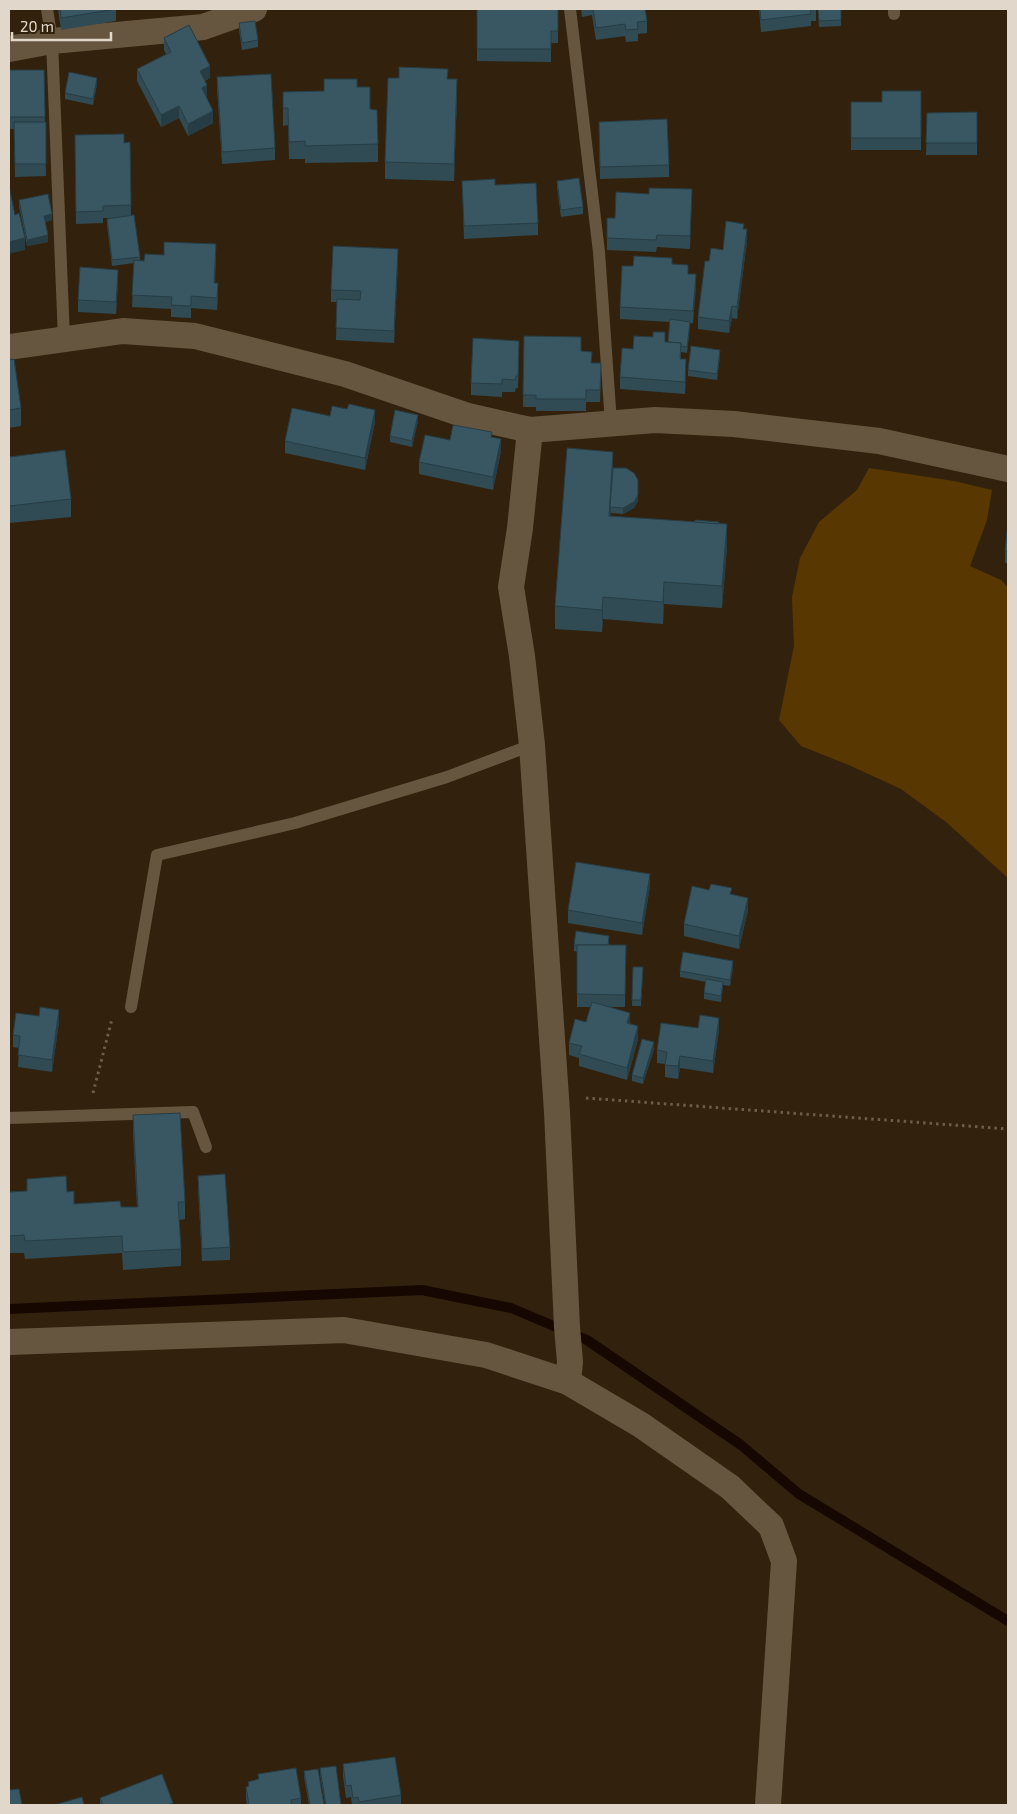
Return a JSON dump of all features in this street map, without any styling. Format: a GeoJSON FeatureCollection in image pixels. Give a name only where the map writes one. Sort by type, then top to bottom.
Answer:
{"type":"FeatureCollection","features":[{"type":"Feature","properties":{"kind":"street"},"geometry":{"type":"LineString","coordinates":[[9,49],[52,41],[203,27],[254,9]]}},
{"type":"Feature","properties":{"kind":"street"},"geometry":{"type":"LineString","coordinates":[[9,347],[123,331],[195,336],[345,374],[468,416],[530,430],[655,420],[734,424],[879,441],[1008,469]]}},
{"type":"Feature","properties":{"kind":"street"},"geometry":{"type":"LineString","coordinates":[[530,430],[520,528],[511,587],[522,656],[532,745],[556,1096],[570,1355],[568,1382]]}},
{"type":"Feature","properties":{"kind":"street"},"geometry":{"type":"LineString","coordinates":[[9,1342],[344,1330],[486,1355],[568,1382],[641,1425],[730,1487],[771,1526],[784,1561],[768,1805]]}},
{"type":"Feature","properties":{"kind":"lane"},"geometry":{"type":"LineString","coordinates":[[47,9],[52,41],[64,339]]}},
{"type":"Feature","properties":{"kind":"lane"},"geometry":{"type":"LineString","coordinates":[[570,9],[599,252],[611,424]]}},
{"type":"Feature","properties":{"kind":"lane"},"geometry":{"type":"LineString","coordinates":[[131,1008],[156,854],[295,823],[447,777],[532,745]]}},
{"type":"Feature","properties":{"kind":"lane"},"geometry":{"type":"LineString","coordinates":[[9,1118],[193,1112],[206,1147]]}},
{"type":"Feature","properties":{"kind":"path"},"geometry":{"type":"LineString","coordinates":[[85,1115],[94,1089],[114,1011],[131,1008]]}},
{"type":"Feature","properties":{"kind":"path"},"geometry":{"type":"LineString","coordinates":[[556,1096],[1008,1129]]}},
{"type":"Feature","properties":{"kind":"shaded area"},"geometry":{"type":"Polygon","coordinates":[[[869,468],[954,481],[992,490],[987,520],[970,566],[1001,580],[1008,587],[1008,878],[946,822],[901,789],[801,746],[779,720],[794,646],[792,597],[800,558],[819,522],[857,490],[869,468]]]}},
{"type":"Feature","properties":{"kind":"building"},"geometry":{"type":"Polygon","coordinates":[[[60,9],[116,9],[61,18],[60,9]]]}},
{"type":"Feature","properties":{"kind":"building"},"geometry":{"type":"Polygon","coordinates":[[[477,9],[558,9],[558,31],[551,31],[551,49],[477,49],[477,9]]]}},
{"type":"Feature","properties":{"kind":"building"},"geometry":{"type":"Polygon","coordinates":[[[593,9],[645,9],[647,21],[637,22],[638,29],[626,30],[625,24],[596,28],[593,9]]]}},
{"type":"Feature","properties":{"kind":"building"},"geometry":{"type":"Polygon","coordinates":[[[760,9],[810,9],[811,14],[761,20],[760,9]]]}},
{"type":"Feature","properties":{"kind":"building"},"geometry":{"type":"Polygon","coordinates":[[[818,9],[841,9],[841,20],[819,21],[818,9]]]}},
{"type":"Feature","properties":{"kind":"building"},"geometry":{"type":"Polygon","coordinates":[[[255,21],[258,40],[242,43],[239,23],[255,21]]]}},
{"type":"Feature","properties":{"kind":"building"},"geometry":{"type":"Polygon","coordinates":[[[189,25],[210,66],[200,71],[207,85],[202,88],[213,111],[188,124],[179,106],[161,115],[137,69],[171,52],[164,38],[189,25]]]}},
{"type":"Feature","properties":{"kind":"building"},"geometry":{"type":"Polygon","coordinates":[[[399,67],[448,69],[447,79],[457,79],[454,164],[385,162],[388,78],[399,78],[399,67]]]}},
{"type":"Feature","properties":{"kind":"building"},"geometry":{"type":"Polygon","coordinates":[[[9,70],[44,70],[45,117],[9,117],[9,70]]]}},
{"type":"Feature","properties":{"kind":"building"},"geometry":{"type":"Polygon","coordinates":[[[69,72],[97,78],[93,99],[65,93],[69,72]]]}},
{"type":"Feature","properties":{"kind":"building"},"geometry":{"type":"Polygon","coordinates":[[[271,74],[275,148],[222,152],[217,77],[271,74]]]}},
{"type":"Feature","properties":{"kind":"building"},"geometry":{"type":"Polygon","coordinates":[[[324,79],[357,79],[357,87],[370,87],[370,109],[377,110],[378,144],[305,146],[305,141],[289,142],[288,108],[283,108],[283,92],[324,91],[324,79]]]}},
{"type":"Feature","properties":{"kind":"building"},"geometry":{"type":"Polygon","coordinates":[[[882,91],[921,91],[921,138],[851,138],[851,102],[882,102],[882,91]]]}},
{"type":"Feature","properties":{"kind":"building"},"geometry":{"type":"Polygon","coordinates":[[[977,112],[977,143],[926,143],[927,113],[977,112]]]}},
{"type":"Feature","properties":{"kind":"building"},"geometry":{"type":"Polygon","coordinates":[[[667,119],[669,165],[600,167],[599,122],[667,119]]]}},
{"type":"Feature","properties":{"kind":"building"},"geometry":{"type":"Polygon","coordinates":[[[14,122],[46,122],[46,164],[15,164],[14,122]]]}},
{"type":"Feature","properties":{"kind":"building"},"geometry":{"type":"Polygon","coordinates":[[[124,134],[124,143],[130,142],[131,205],[103,206],[103,211],[76,212],[75,135],[124,134]]]}},
{"type":"Feature","properties":{"kind":"building"},"geometry":{"type":"Polygon","coordinates":[[[579,178],[583,207],[561,210],[557,181],[579,178]]]}},
{"type":"Feature","properties":{"kind":"building"},"geometry":{"type":"Polygon","coordinates":[[[495,179],[495,185],[536,183],[538,223],[464,226],[462,181],[495,179]]]}},
{"type":"Feature","properties":{"kind":"building"},"geometry":{"type":"Polygon","coordinates":[[[9,186],[15,215],[19,213],[25,238],[9,242],[9,186]]]}},
{"type":"Feature","properties":{"kind":"building"},"geometry":{"type":"Polygon","coordinates":[[[649,188],[692,189],[690,236],[657,235],[656,240],[607,238],[607,218],[615,218],[616,192],[649,194],[649,188]]]}},
{"type":"Feature","properties":{"kind":"building"},"geometry":{"type":"Polygon","coordinates":[[[48,194],[52,214],[44,216],[48,235],[27,240],[19,200],[48,194]]]}},
{"type":"Feature","properties":{"kind":"building"},"geometry":{"type":"Polygon","coordinates":[[[134,215],[140,257],[112,260],[107,219],[134,215]]]}},
{"type":"Feature","properties":{"kind":"building"},"geometry":{"type":"Polygon","coordinates":[[[726,221],[744,224],[743,229],[747,229],[737,307],[732,306],[729,321],[698,317],[705,261],[709,261],[711,248],[723,250],[726,221]]]}},
{"type":"Feature","properties":{"kind":"building"},"geometry":{"type":"Polygon","coordinates":[[[164,242],[216,244],[214,283],[218,283],[217,298],[191,296],[191,306],[171,305],[172,297],[132,295],[134,260],[144,261],[145,254],[164,255],[164,242]]]}},
{"type":"Feature","properties":{"kind":"building"},"geometry":{"type":"Polygon","coordinates":[[[333,246],[398,249],[394,331],[336,328],[337,299],[360,300],[361,291],[331,290],[333,246]]]}},
{"type":"Feature","properties":{"kind":"building"},"geometry":{"type":"Polygon","coordinates":[[[634,256],[672,258],[672,264],[688,265],[688,274],[696,274],[693,311],[620,307],[622,266],[633,266],[634,256]]]}},
{"type":"Feature","properties":{"kind":"building"},"geometry":{"type":"Polygon","coordinates":[[[80,267],[118,270],[116,302],[78,300],[80,267]]]}},
{"type":"Feature","properties":{"kind":"building"},"geometry":{"type":"Polygon","coordinates":[[[670,319],[690,322],[687,347],[681,346],[681,343],[668,342],[670,319]]]}},
{"type":"Feature","properties":{"kind":"building"},"geometry":{"type":"Polygon","coordinates":[[[653,332],[665,332],[665,342],[681,343],[680,359],[686,359],[685,382],[620,377],[622,348],[633,349],[634,336],[653,337],[653,332]]]}},
{"type":"Feature","properties":{"kind":"building"},"geometry":{"type":"Polygon","coordinates":[[[524,336],[581,337],[581,351],[592,352],[591,363],[601,363],[600,390],[586,390],[586,399],[536,399],[536,395],[523,395],[524,336]]]}},
{"type":"Feature","properties":{"kind":"building"},"geometry":{"type":"Polygon","coordinates":[[[473,338],[519,341],[518,376],[516,376],[515,380],[502,379],[502,384],[471,383],[473,338]]]}},
{"type":"Feature","properties":{"kind":"building"},"geometry":{"type":"Polygon","coordinates":[[[691,346],[720,350],[717,374],[688,370],[691,346]]]}},
{"type":"Feature","properties":{"kind":"building"},"geometry":{"type":"Polygon","coordinates":[[[14,359],[21,408],[9,410],[9,360],[14,359]]]}},
{"type":"Feature","properties":{"kind":"building"},"geometry":{"type":"Polygon","coordinates":[[[349,404],[375,410],[365,458],[285,441],[292,408],[330,416],[332,406],[347,409],[349,404]]]}},
{"type":"Feature","properties":{"kind":"building"},"geometry":{"type":"Polygon","coordinates":[[[395,410],[418,415],[412,441],[390,436],[395,410]]]}},
{"type":"Feature","properties":{"kind":"building"},"geometry":{"type":"Polygon","coordinates":[[[453,425],[492,432],[491,437],[501,439],[493,477],[419,462],[425,435],[450,440],[453,425]]]}},
{"type":"Feature","properties":{"kind":"building"},"geometry":{"type":"Polygon","coordinates":[[[567,448],[613,452],[609,516],[727,524],[722,586],[664,582],[663,602],[603,597],[602,610],[555,606],[567,448]]]}},
{"type":"Feature","properties":{"kind":"building"},"geometry":{"type":"Polygon","coordinates":[[[65,450],[71,499],[9,506],[9,457],[65,450]]]}},
{"type":"Feature","properties":{"kind":"building"},"geometry":{"type":"Polygon","coordinates":[[[613,468],[626,468],[634,473],[638,480],[638,495],[634,502],[623,508],[610,507],[613,468]]]}},
{"type":"Feature","properties":{"kind":"building"},"geometry":{"type":"Polygon","coordinates":[[[695,520],[719,522],[719,524],[695,522],[695,520]]]}},
{"type":"Feature","properties":{"kind":"building"},"geometry":{"type":"Polygon","coordinates":[[[1008,522],[1008,551],[1005,551],[1008,522]]]}},
{"type":"Feature","properties":{"kind":"building"},"geometry":{"type":"Polygon","coordinates":[[[576,862],[650,874],[642,923],[568,910],[576,862]]]}},
{"type":"Feature","properties":{"kind":"building"},"geometry":{"type":"Polygon","coordinates":[[[711,884],[732,888],[730,894],[748,898],[739,936],[684,924],[692,886],[709,890],[711,884]]]}},
{"type":"Feature","properties":{"kind":"building"},"geometry":{"type":"Polygon","coordinates":[[[576,931],[609,936],[608,945],[574,945],[576,931]]]}},
{"type":"Feature","properties":{"kind":"building"},"geometry":{"type":"Polygon","coordinates":[[[577,945],[626,945],[625,995],[577,994],[577,945]]]}},
{"type":"Feature","properties":{"kind":"building"},"geometry":{"type":"Polygon","coordinates":[[[683,952],[733,961],[730,980],[680,971],[683,952]]]}},
{"type":"Feature","properties":{"kind":"building"},"geometry":{"type":"Polygon","coordinates":[[[633,967],[643,967],[641,1000],[632,1000],[633,967]]]}},
{"type":"Feature","properties":{"kind":"building"},"geometry":{"type":"Polygon","coordinates":[[[706,979],[723,982],[721,996],[704,993],[706,979]]]}},
{"type":"Feature","properties":{"kind":"building"},"geometry":{"type":"Polygon","coordinates":[[[592,1002],[630,1013],[627,1023],[638,1026],[627,1068],[579,1054],[582,1046],[569,1043],[575,1019],[586,1022],[592,1002]]]}},
{"type":"Feature","properties":{"kind":"building"},"geometry":{"type":"Polygon","coordinates":[[[40,1007],[59,1010],[52,1060],[18,1055],[20,1036],[13,1035],[16,1013],[39,1016],[40,1007]]]}},
{"type":"Feature","properties":{"kind":"building"},"geometry":{"type":"Polygon","coordinates":[[[700,1015],[719,1018],[713,1061],[680,1056],[678,1066],[665,1065],[667,1052],[657,1050],[661,1023],[698,1028],[700,1015]]]}},
{"type":"Feature","properties":{"kind":"building"},"geometry":{"type":"Polygon","coordinates":[[[642,1039],[654,1042],[643,1078],[632,1075],[642,1039]]]}},
{"type":"Feature","properties":{"kind":"building"},"geometry":{"type":"Polygon","coordinates":[[[180,1113],[185,1202],[178,1202],[181,1249],[123,1252],[122,1236],[25,1241],[24,1235],[9,1236],[9,1192],[27,1191],[27,1179],[66,1176],[67,1192],[74,1191],[74,1204],[120,1201],[121,1207],[138,1207],[133,1115],[180,1113]]]}},
{"type":"Feature","properties":{"kind":"building"},"geometry":{"type":"Polygon","coordinates":[[[225,1174],[230,1247],[202,1249],[198,1176],[225,1174]]]}},
{"type":"Feature","properties":{"kind":"building"},"geometry":{"type":"Polygon","coordinates":[[[395,1757],[401,1795],[359,1802],[358,1797],[353,1798],[351,1785],[346,1786],[343,1764],[395,1757]]]}},
{"type":"Feature","properties":{"kind":"building"},"geometry":{"type":"Polygon","coordinates":[[[336,1766],[341,1805],[326,1805],[320,1768],[336,1766]]]}},
{"type":"Feature","properties":{"kind":"building"},"geometry":{"type":"Polygon","coordinates":[[[296,1768],[301,1798],[291,1800],[292,1805],[249,1805],[246,1787],[249,1786],[248,1782],[259,1779],[258,1774],[296,1768]]]}},
{"type":"Feature","properties":{"kind":"building"},"geometry":{"type":"Polygon","coordinates":[[[318,1769],[324,1805],[310,1805],[304,1771],[318,1769]]]}},
{"type":"Feature","properties":{"kind":"building"},"geometry":{"type":"Polygon","coordinates":[[[162,1774],[173,1803],[167,1805],[103,1805],[100,1798],[162,1774]]]}},
{"type":"Feature","properties":{"kind":"building"},"geometry":{"type":"Polygon","coordinates":[[[19,1789],[22,1805],[9,1805],[9,1790],[19,1789]]]}},
{"type":"Feature","properties":{"kind":"building"},"geometry":{"type":"Polygon","coordinates":[[[82,1797],[84,1805],[54,1805],[82,1797]]]}},
{"type":"Feature","properties":{"kind":"waterway"},"geometry":{"type":"LineString","coordinates":[[9,1309],[422,1290],[511,1308],[587,1340],[741,1445],[799,1494],[1008,1621]]}}]}
